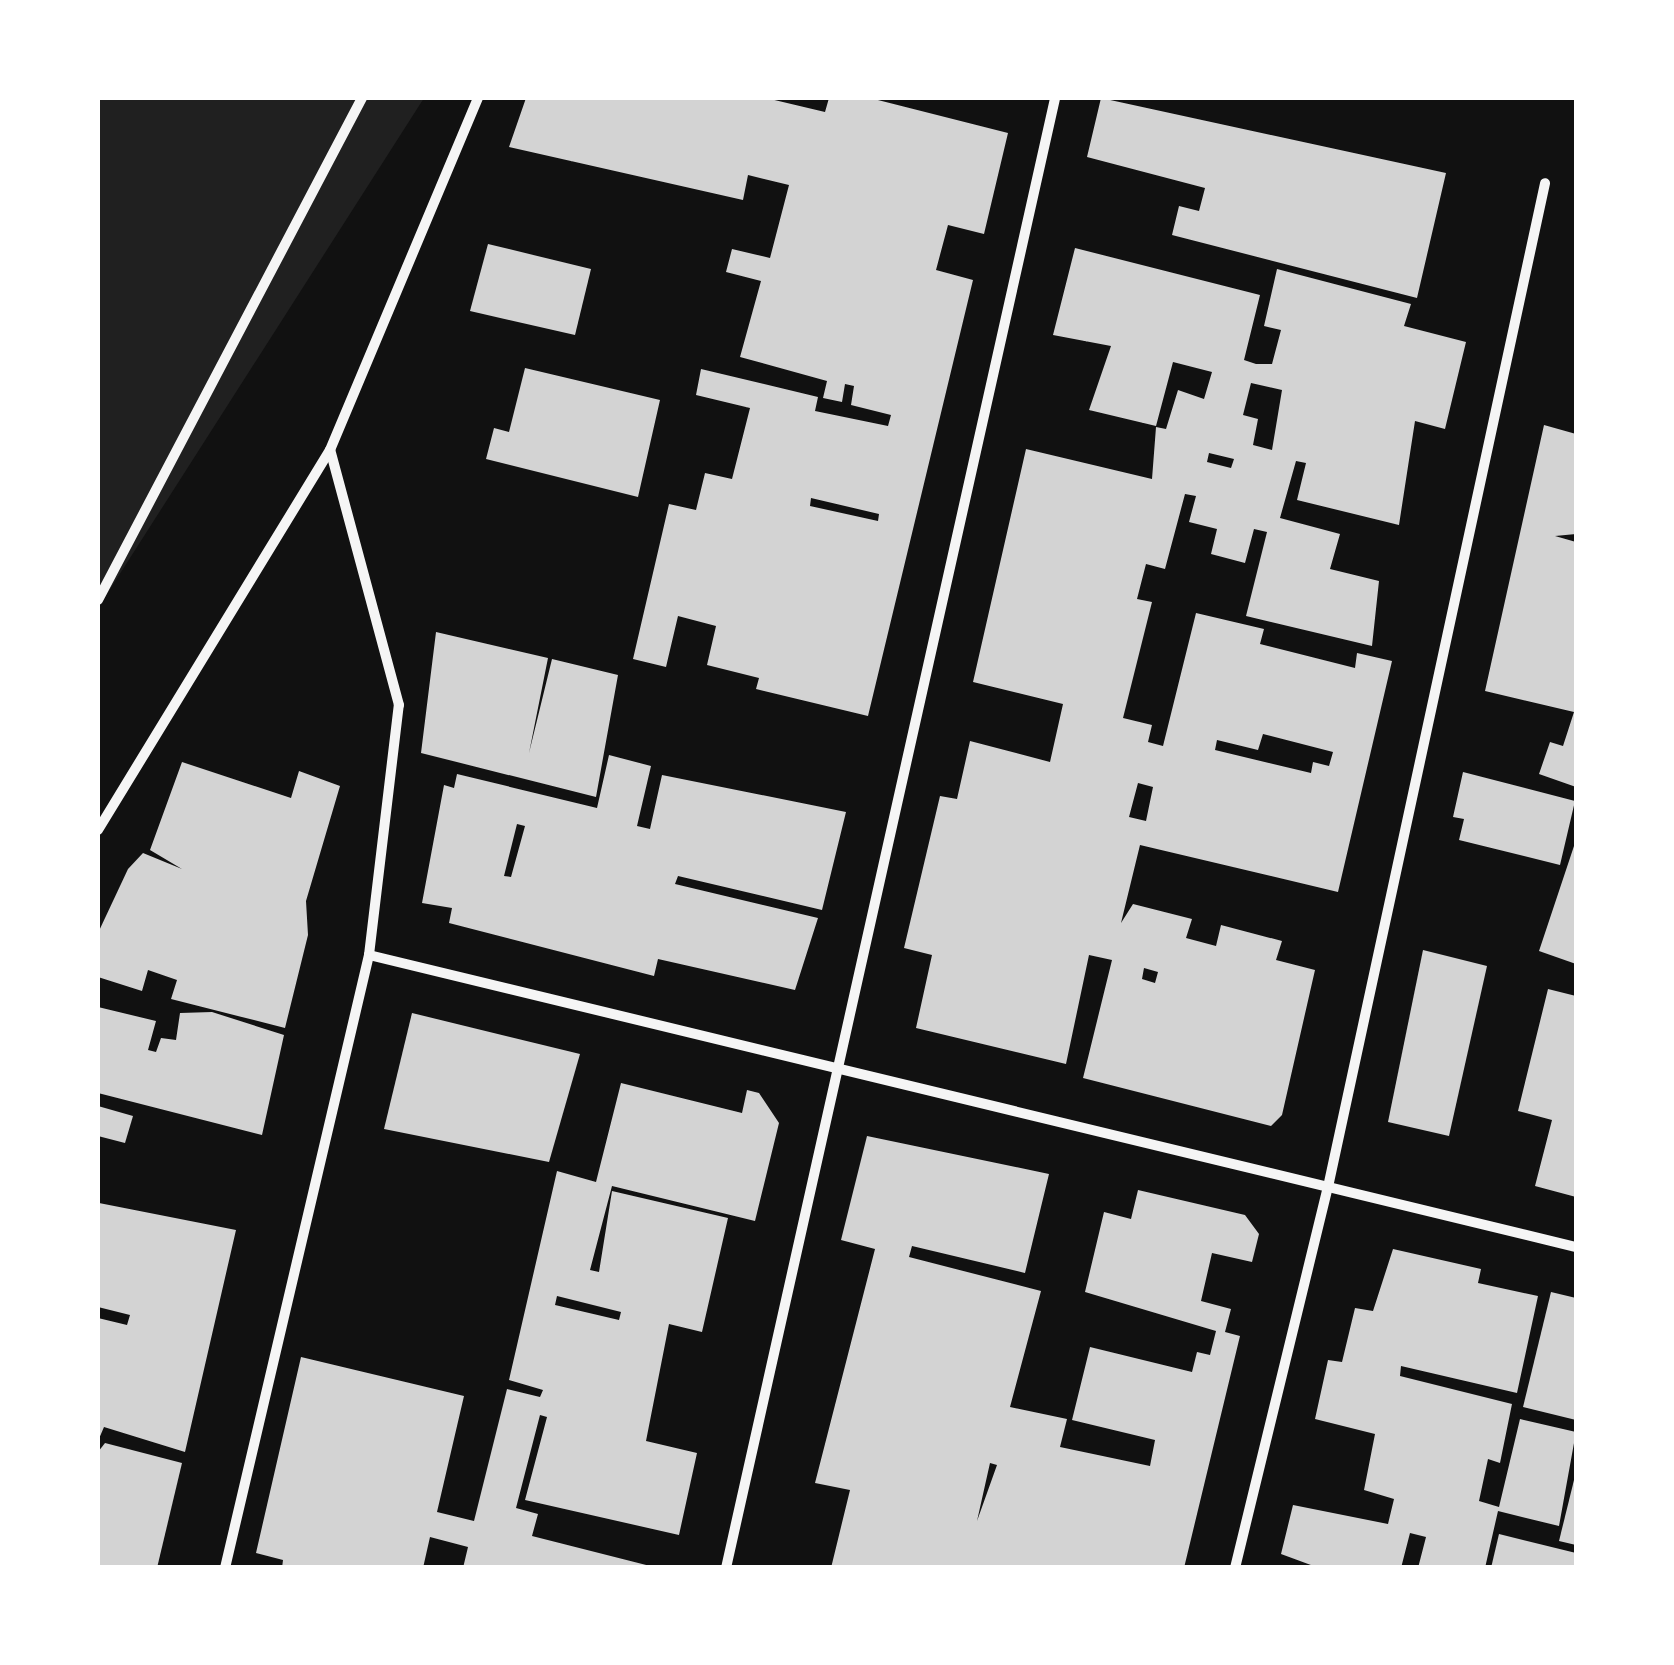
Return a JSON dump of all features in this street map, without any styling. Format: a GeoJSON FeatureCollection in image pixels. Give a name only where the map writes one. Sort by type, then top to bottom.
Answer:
{"type":"FeatureCollection","features":[{"type":"Feature","properties":{"kind":"street"},"geometry":{"type":"LineString","coordinates":[[98,600],[362,98]]}},
{"type":"Feature","properties":{"kind":"street"},"geometry":{"type":"LineString","coordinates":[[98,830],[330,450],[478,98]]}},
{"type":"Feature","properties":{"kind":"street"},"geometry":{"type":"LineString","coordinates":[[726,1568],[842,1070],[1055,98]]}},
{"type":"Feature","properties":{"kind":"street"},"geometry":{"type":"LineString","coordinates":[[1236,1568],[1328,1186],[1545,183]]}},
{"type":"Feature","properties":{"kind":"street"},"geometry":{"type":"LineString","coordinates":[[224,1568],[369,955],[399,705],[330,450]]}},
{"type":"Feature","properties":{"kind":"street"},"geometry":{"type":"LineString","coordinates":[[369,955],[1576,1247]]}},
{"type":"Feature","properties":{"kind":"shaded area"},"geometry":{"type":"Polygon","coordinates":[[[98,98],[424,98],[98,608],[98,98]]]}},
{"type":"Feature","properties":{"kind":"building"},"geometry":{"type":"Polygon","coordinates":[[[526,98],[766,98],[825,112],[829,98],[870,98],[1008,133],[984,234],[948,225],[936,270],[973,280],[868,716],[756,689],[759,678],[707,665],[716,626],[678,616],[666,667],[633,659],[669,504],[696,510],[705,473],[732,479],[750,408],[696,395],[701,369],[818,397],[815,411],[888,426],[891,415],[851,405],[854,386],[845,384],[842,402],[823,398],[827,381],[740,357],[761,281],[726,272],[732,249],[770,258],[789,185],[748,175],[743,200],[509,147],[526,98]],[[811,498],[810,506],[878,521],[879,514],[811,498]]]}},
{"type":"Feature","properties":{"kind":"building"},"geometry":{"type":"Polygon","coordinates":[[[1101,98],[1446,173],[1417,298],[1172,235],[1179,206],[1199,211],[1205,188],[1087,157],[1101,98]]]}},
{"type":"Feature","properties":{"kind":"building"},"geometry":{"type":"Polygon","coordinates":[[[488,244],[591,269],[575,335],[470,311],[488,244]]]}},
{"type":"Feature","properties":{"kind":"building"},"geometry":{"type":"Polygon","coordinates":[[[1075,248],[1260,295],[1244,360],[1256,364],[1272,364],[1281,330],[1264,326],[1277,269],[1411,304],[1404,326],[1466,342],[1445,429],[1415,421],[1399,525],[1297,500],[1306,463],[1296,461],[1280,518],[1340,534],[1330,569],[1379,581],[1372,646],[1246,616],[1267,532],[1254,529],[1245,563],[1211,554],[1217,529],[1189,522],[1196,496],[1185,494],[1165,569],[1146,564],[1137,599],[1152,602],[1123,718],[1152,725],[1148,742],[1163,746],[1196,613],[1264,629],[1260,644],[1355,668],[1357,653],[1392,661],[1338,892],[1140,845],[1121,923],[1133,904],[1192,919],[1186,938],[1216,946],[1221,925],[1282,941],[1276,960],[1315,970],[1282,1115],[1271,1126],[1083,1078],[1112,960],[1089,955],[1066,1064],[916,1028],[932,955],[904,948],[940,796],[957,799],[970,741],[1050,762],[1063,704],[973,682],[1026,449],[1152,479],[1156,427],[1166,429],[1178,390],[1204,399],[1212,372],[1173,362],[1156,426],[1089,410],[1111,346],[1053,335],[1075,248]],[[1251,383],[1243,415],[1258,419],[1253,445],[1272,450],[1282,390],[1251,383]],[[1209,453],[1207,462],[1231,468],[1234,459],[1209,453]],[[1263,734],[1258,750],[1217,740],[1215,750],[1311,773],[1313,762],[1329,766],[1333,752],[1263,734]],[[1138,783],[1129,817],[1146,821],[1153,787],[1138,783]],[[1144,968],[1142,979],[1155,983],[1158,972],[1144,968]]]}},
{"type":"Feature","properties":{"kind":"building"},"geometry":{"type":"Polygon","coordinates":[[[525,368],[660,400],[638,497],[486,459],[494,428],[509,432],[525,368]]]}},
{"type":"Feature","properties":{"kind":"building"},"geometry":{"type":"Polygon","coordinates":[[[1544,425],[1576,434],[1576,534],[1555,536],[1576,542],[1576,787],[1539,774],[1550,742],[1563,746],[1574,712],[1485,691],[1544,425]]]}},
{"type":"Feature","properties":{"kind":"building"},"geometry":{"type":"Polygon","coordinates":[[[436,632],[548,658],[529,753],[552,659],[618,675],[596,797],[421,753],[436,632]]]}},
{"type":"Feature","properties":{"kind":"building"},"geometry":{"type":"Polygon","coordinates":[[[609,755],[651,766],[637,826],[650,829],[662,775],[846,812],[822,910],[678,876],[675,884],[818,918],[795,990],[658,959],[654,976],[449,923],[452,908],[422,903],[444,785],[454,788],[457,774],[597,808],[609,755]],[[517,824],[504,876],[511,877],[525,826],[517,824]]]}},
{"type":"Feature","properties":{"kind":"building"},"geometry":{"type":"Polygon","coordinates":[[[182,762],[291,798],[299,771],[340,786],[306,901],[308,935],[285,1028],[171,999],[177,980],[148,970],[142,991],[98,977],[98,933],[128,869],[143,853],[182,869],[150,850],[182,762]]]}},
{"type":"Feature","properties":{"kind":"building"},"geometry":{"type":"Polygon","coordinates":[[[1463,772],[1575,801],[1560,865],[1459,840],[1464,819],[1453,817],[1463,772]]]}},
{"type":"Feature","properties":{"kind":"building"},"geometry":{"type":"Polygon","coordinates":[[[1576,840],[1576,964],[1539,951],[1576,840]]]}},
{"type":"Feature","properties":{"kind":"building"},"geometry":{"type":"Polygon","coordinates":[[[1423,950],[1487,966],[1449,1136],[1388,1122],[1423,950]]]}},
{"type":"Feature","properties":{"kind":"building"},"geometry":{"type":"Polygon","coordinates":[[[1548,989],[1576,996],[1576,1197],[1535,1186],[1552,1120],[1518,1111],[1548,989]]]}},
{"type":"Feature","properties":{"kind":"building"},"geometry":{"type":"Polygon","coordinates":[[[98,1007],[156,1021],[148,1050],[156,1052],[161,1038],[176,1040],[180,1013],[212,1012],[284,1035],[262,1135],[98,1093],[98,1007]]]}},
{"type":"Feature","properties":{"kind":"building"},"geometry":{"type":"Polygon","coordinates":[[[412,1013],[580,1054],[549,1162],[384,1129],[412,1013]]]}},
{"type":"Feature","properties":{"kind":"building"},"geometry":{"type":"Polygon","coordinates":[[[621,1083],[742,1113],[747,1090],[759,1093],[779,1123],[755,1221],[612,1186],[590,1270],[599,1272],[612,1191],[728,1218],[702,1332],[669,1324],[646,1441],[697,1453],[679,1535],[525,1500],[547,1417],[540,1415],[516,1508],[538,1514],[532,1536],[658,1568],[463,1568],[468,1547],[430,1537],[423,1568],[282,1568],[283,1560],[256,1553],[301,1357],[464,1396],[437,1512],[474,1521],[507,1389],[540,1397],[543,1390],[509,1380],[557,1171],[596,1182],[621,1083]],[[557,1296],[555,1305],[619,1320],[621,1312],[557,1296]]]}},
{"type":"Feature","properties":{"kind":"building"},"geometry":{"type":"Polygon","coordinates":[[[98,1106],[133,1116],[125,1143],[98,1136],[98,1106]]]}},
{"type":"Feature","properties":{"kind":"building"},"geometry":{"type":"Polygon","coordinates":[[[867,1136],[1049,1174],[1025,1273],[912,1246],[909,1257],[1041,1291],[1010,1407],[1067,1419],[1060,1447],[1150,1466],[1155,1440],[1072,1420],[1090,1347],[1192,1372],[1197,1352],[1210,1355],[1216,1331],[1085,1292],[1104,1212],[1131,1219],[1138,1190],[1245,1215],[1259,1234],[1252,1262],[1212,1253],[1201,1301],[1231,1309],[1225,1332],[1240,1336],[1184,1568],[831,1568],[850,1490],[815,1483],[875,1249],[841,1240],[867,1136]],[[990,1463],[977,1521],[997,1465],[990,1463]]]}},
{"type":"Feature","properties":{"kind":"building"},"geometry":{"type":"Polygon","coordinates":[[[99,1203],[236,1230],[185,1452],[104,1427],[98,1441],[98,1318],[127,1325],[130,1315],[98,1307],[99,1203]]]}},
{"type":"Feature","properties":{"kind":"building"},"geometry":{"type":"Polygon","coordinates":[[[1393,1249],[1481,1269],[1478,1283],[1538,1296],[1517,1393],[1401,1366],[1400,1376],[1512,1404],[1500,1463],[1488,1459],[1479,1501],[1499,1507],[1520,1419],[1576,1432],[1559,1526],[1498,1511],[1485,1568],[1418,1568],[1426,1537],[1410,1533],[1401,1568],[1319,1568],[1281,1554],[1293,1505],[1388,1524],[1394,1499],[1364,1490],[1375,1434],[1315,1419],[1328,1360],[1342,1362],[1355,1308],[1373,1311],[1393,1249]]]}},
{"type":"Feature","properties":{"kind":"building"},"geometry":{"type":"Polygon","coordinates":[[[1551,1292],[1576,1298],[1576,1420],[1523,1407],[1551,1292]]]}},
{"type":"Feature","properties":{"kind":"building"},"geometry":{"type":"Polygon","coordinates":[[[105,1443],[182,1463],[157,1568],[98,1568],[98,1452],[105,1443]]]}},
{"type":"Feature","properties":{"kind":"building"},"geometry":{"type":"Polygon","coordinates":[[[1576,1476],[1576,1545],[1559,1541],[1576,1476]]]}},
{"type":"Feature","properties":{"kind":"building"},"geometry":{"type":"Polygon","coordinates":[[[1499,1534],[1576,1553],[1576,1568],[1491,1568],[1499,1534]]]}}]}
